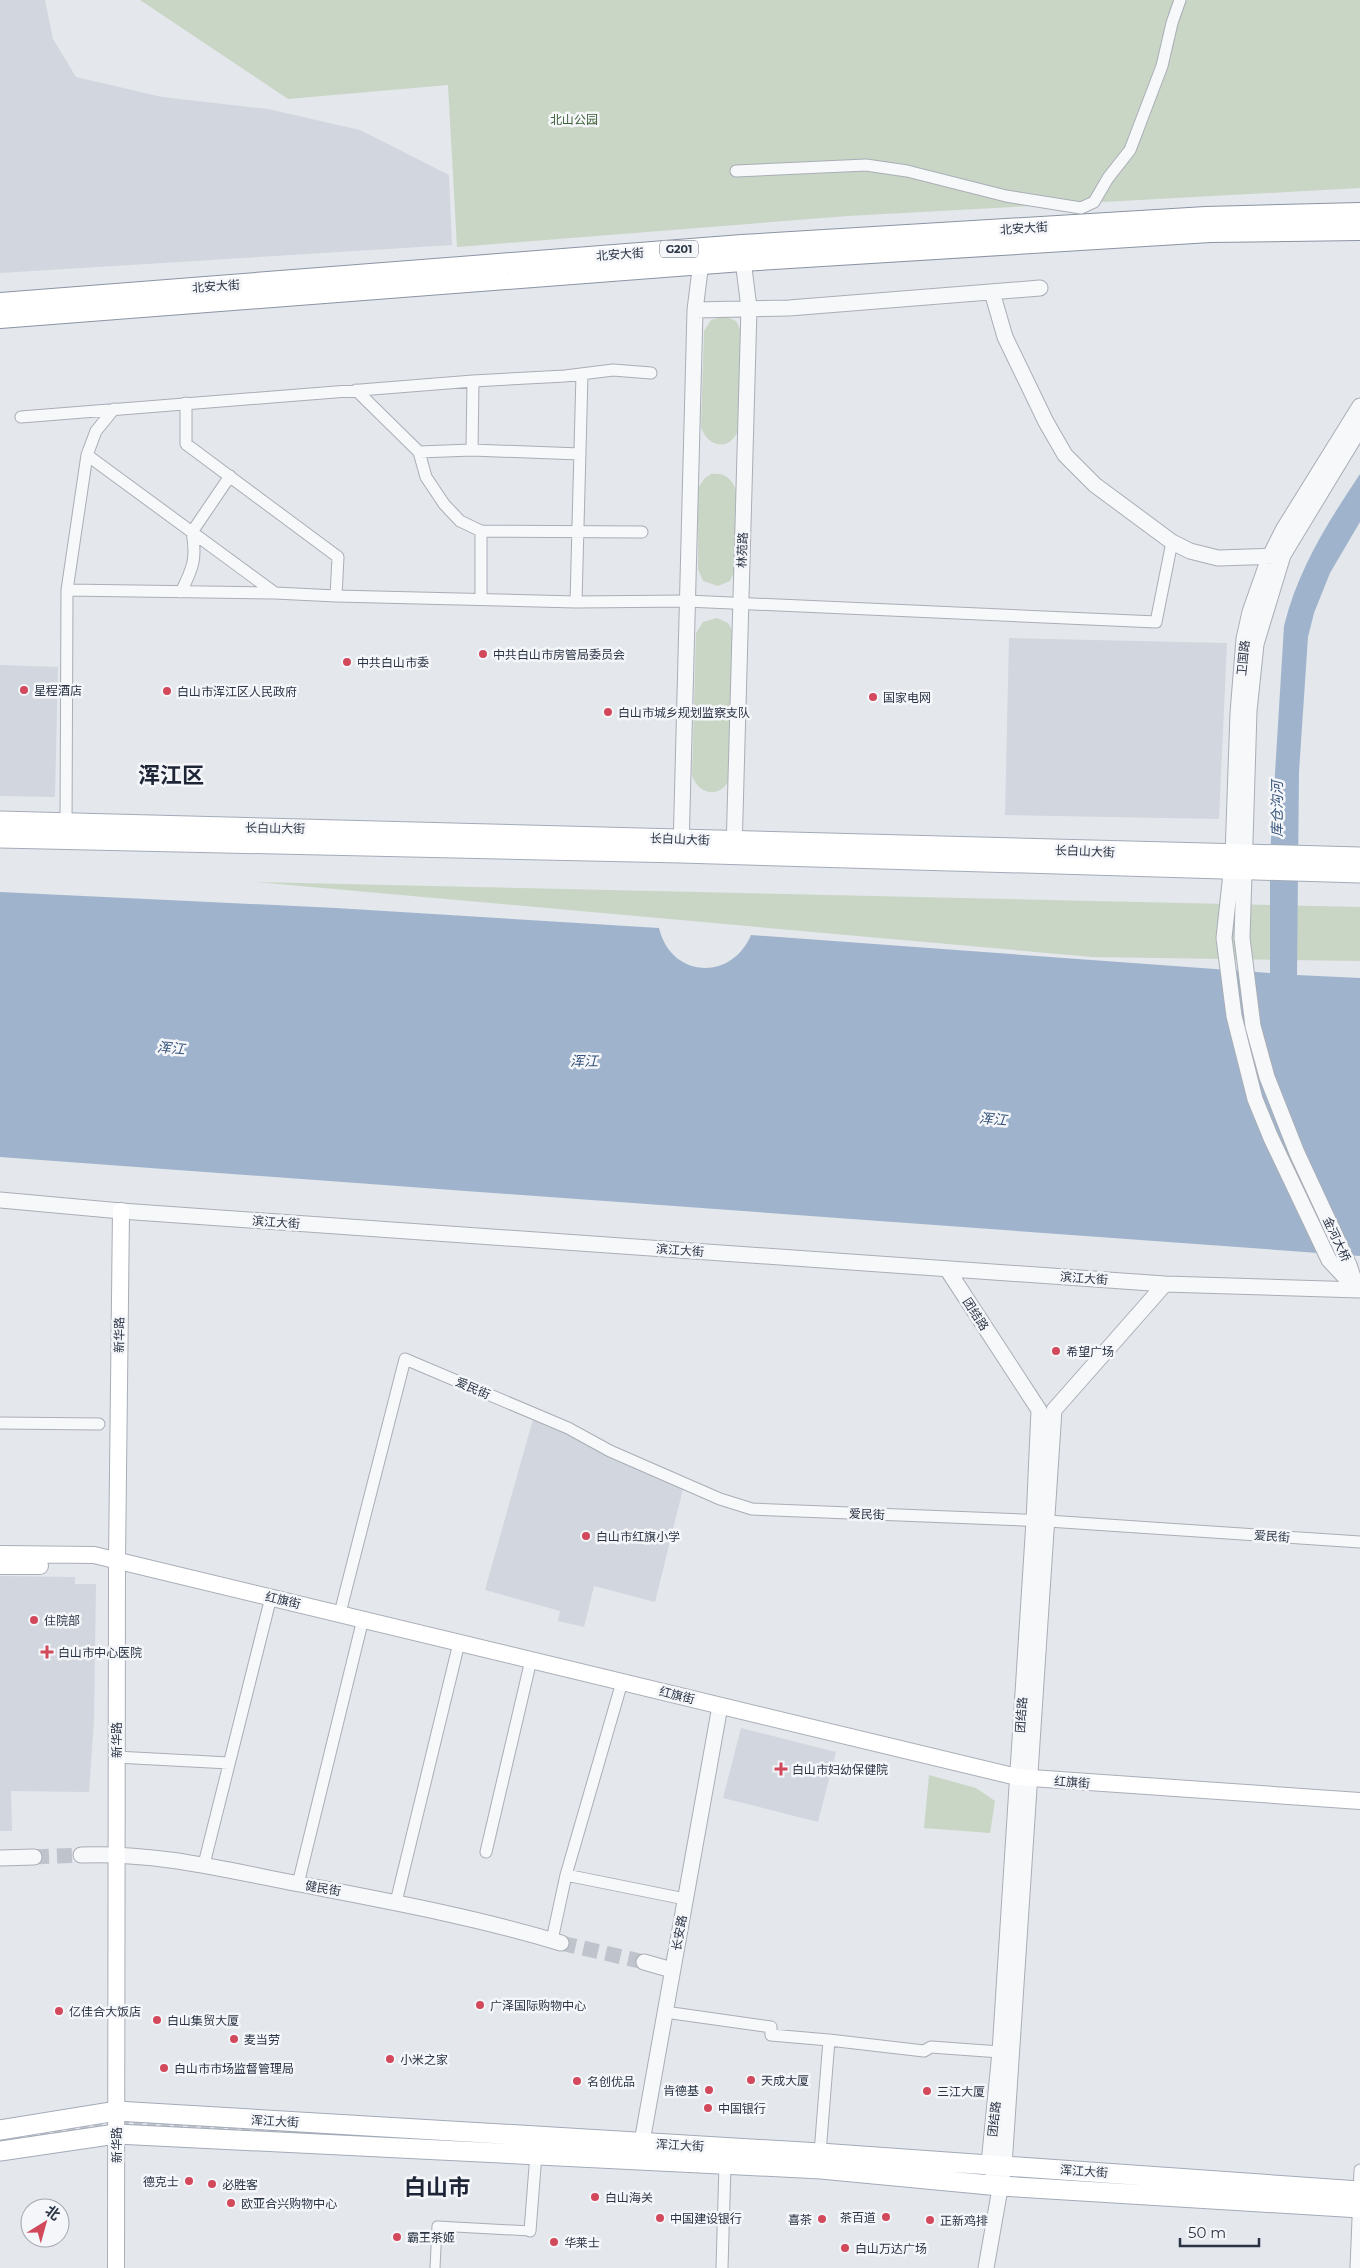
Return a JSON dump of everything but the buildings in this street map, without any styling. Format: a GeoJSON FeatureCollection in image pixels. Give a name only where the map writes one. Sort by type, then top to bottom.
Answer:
{"type":"FeatureCollection","features":[{"type":"Feature","properties":{"kind":"highway","name":"北安大街"},"geometry":{"type":"LineString","coordinates":[[0,303],[702,256],[1206,216],[1360,213]]}},
{"type":"Feature","properties":{"kind":"highway","name":"北安大街"},"geometry":{"type":"LineString","coordinates":[[742,253],[1210,232],[1360,230]]}},
{"type":"Feature","properties":{"kind":"highway","name":"北安大街"},"geometry":{"type":"LineString","coordinates":[[0,318],[702,256]]}},
{"type":"Feature","properties":{"kind":"main road","name":"长白山大街"},"geometry":{"type":"LineString","coordinates":[[0,821],[66,831],[681,846],[1238,863],[1299,863],[1360,857]]}},
{"type":"Feature","properties":{"kind":"main road","name":"长白山大街"},"geometry":{"type":"LineString","coordinates":[[0,838],[66,831]]}},
{"type":"Feature","properties":{"kind":"main road","name":"长白山大街"},"geometry":{"type":"LineString","coordinates":[[1299,863],[1360,873]]}},
{"type":"Feature","properties":{"kind":"main road","name":"新华路"},"geometry":{"type":"LineString","coordinates":[[116,2268],[116,1757],[121,1212]]}},
{"type":"Feature","properties":{"kind":"main road","name":"红旗街"},"geometry":{"type":"LineString","coordinates":[[0,1554],[94,1555],[1023,1778],[1360,1801]]}},
{"type":"Feature","properties":{"kind":"main road"},"geometry":{"type":"LineString","coordinates":[[0,1566],[96,1566],[117,1561]]}},
{"type":"Feature","properties":{"kind":"main road","name":"浑江大街"},"geometry":{"type":"LineString","coordinates":[[0,2130],[116,2111],[641,2151],[725,2166],[821,2169],[1000,2186],[1359,2199]]}},
{"type":"Feature","properties":{"kind":"main road","name":"浑江大街"},"geometry":{"type":"LineString","coordinates":[[0,2151],[116,2134],[536,2154],[641,2151],[820,2153],[996,2165],[1359,2199]]}},
{"type":"Feature","properties":{"kind":"street"},"geometry":{"type":"LineString","coordinates":[[736,171],[866,165],[907,171],[1006,196],[1080,208],[1094,202],[1108,178],[1130,150],[1162,66],[1172,23],[1180,0]]}},
{"type":"Feature","properties":{"kind":"street","name":"林苑路"},"geometry":{"type":"LineString","coordinates":[[734,848],[749,308],[742,253]]}},
{"type":"Feature","properties":{"kind":"street"},"geometry":{"type":"LineString","coordinates":[[681,846],[695,310],[702,256]]}},
{"type":"Feature","properties":{"kind":"street"},"geometry":{"type":"LineString","coordinates":[[695,310],[789,308],[1040,288]]}},
{"type":"Feature","properties":{"kind":"street"},"geometry":{"type":"LineString","coordinates":[[992,292],[1005,337],[1024,380],[1064,455],[1095,485],[1172,542],[1190,551],[1218,558],[1276,556]]}},
{"type":"Feature","properties":{"kind":"street"},"geometry":{"type":"LineString","coordinates":[[20,417],[582,374],[612,370],[652,373]]}},
{"type":"Feature","properties":{"kind":"street"},"geometry":{"type":"LineString","coordinates":[[576,602],[582,374]]}},
{"type":"Feature","properties":{"kind":"street"},"geometry":{"type":"LineString","coordinates":[[472,450],[473,381]]}},
{"type":"Feature","properties":{"kind":"street"},"geometry":{"type":"LineString","coordinates":[[356,390],[419,452],[426,477],[444,504],[460,521],[481,531],[642,532]]}},
{"type":"Feature","properties":{"kind":"street"},"geometry":{"type":"LineString","coordinates":[[186,403],[186,444],[338,557],[336,596]]}},
{"type":"Feature","properties":{"kind":"street","name":"卫国路"},"geometry":{"type":"LineString","coordinates":[[1224,938],[1238,863],[1252,674],[1256,644],[1276,556],[1284,530],[1360,406]]}},
{"type":"Feature","properties":{"kind":"street"},"geometry":{"type":"LineString","coordinates":[[66,831],[67,590],[87,455],[96,431],[114,409]]}},
{"type":"Feature","properties":{"kind":"street","name":"卫国路"},"geometry":{"type":"LineString","coordinates":[[1276,556],[1360,428]]}},
{"type":"Feature","properties":{"kind":"street"},"geometry":{"type":"LineString","coordinates":[[419,452],[472,450],[580,454]]}},
{"type":"Feature","properties":{"kind":"street"},"geometry":{"type":"LineString","coordinates":[[87,455],[275,593]]}},
{"type":"Feature","properties":{"kind":"street"},"geometry":{"type":"LineString","coordinates":[[181,592],[194,568],[195,549],[192,532],[230,476]]}},
{"type":"Feature","properties":{"kind":"street"},"geometry":{"type":"LineString","coordinates":[[481,531],[481,599]]}},
{"type":"Feature","properties":{"kind":"street"},"geometry":{"type":"LineString","coordinates":[[67,590],[275,593],[576,602],[687,601],[1156,622],[1172,542]]}},
{"type":"Feature","properties":{"kind":"street","name":"卫国路"},"geometry":{"type":"LineString","coordinates":[[1238,863],[1242,938]]}},
{"type":"Feature","properties":{"kind":"street","name":"金河大桥"},"geometry":{"type":"LineString","coordinates":[[1224,938],[1234,1016],[1255,1099],[1271,1138],[1329,1260],[1359,1292]]}},
{"type":"Feature","properties":{"kind":"street","name":"金河大桥"},"geometry":{"type":"LineString","coordinates":[[1242,938],[1253,1026],[1267,1077],[1297,1153],[1359,1292]]}},
{"type":"Feature","properties":{"kind":"street","name":"滨江大街"},"geometry":{"type":"LineString","coordinates":[[0,1200],[121,1212],[1165,1284],[1359,1292]]}},
{"type":"Feature","properties":{"kind":"street","name":"团结路"},"geometry":{"type":"LineString","coordinates":[[947,1269],[1039,1410],[1041,1521]]}},
{"type":"Feature","properties":{"kind":"street"},"geometry":{"type":"LineString","coordinates":[[1039,1410],[1054,1410],[1165,1284]]}},
{"type":"Feature","properties":{"kind":"street","name":"爱民街"},"geometry":{"type":"LineString","coordinates":[[340,1613],[405,1358],[568,1428],[610,1451],[720,1499],[752,1509],[1041,1521],[1360,1542]]}},
{"type":"Feature","properties":{"kind":"street","name":"团结路"},"geometry":{"type":"LineString","coordinates":[[996,2165],[1041,1521],[1054,1410]]}},
{"type":"Feature","properties":{"kind":"street"},"geometry":{"type":"LineString","coordinates":[[0,1423],[99,1424]]}},
{"type":"Feature","properties":{"kind":"street"},"geometry":{"type":"LineString","coordinates":[[204,1864],[272,1597]]}},
{"type":"Feature","properties":{"kind":"street"},"geometry":{"type":"LineString","coordinates":[[298,1884],[363,1619]]}},
{"type":"Feature","properties":{"kind":"street"},"geometry":{"type":"LineString","coordinates":[[396,1902],[459,1643]]}},
{"type":"Feature","properties":{"kind":"street"},"geometry":{"type":"LineString","coordinates":[[486,1852],[531,1660]]}},
{"type":"Feature","properties":{"kind":"street"},"geometry":{"type":"LineString","coordinates":[[557,1941],[566,1875],[622,1682]]}},
{"type":"Feature","properties":{"kind":"street","name":"长安路"},"geometry":{"type":"LineString","coordinates":[[641,2151],[720,1706]]}},
{"type":"Feature","properties":{"kind":"street"},"geometry":{"type":"LineString","coordinates":[[116,1757],[229,1764]]}},
{"type":"Feature","properties":{"kind":"street","name":"团结路"},"geometry":{"type":"LineString","coordinates":[[986,2268],[1000,2186],[996,2165],[1000,2052],[1023,1778]]}},
{"type":"Feature","properties":{"kind":"street","name":"健民街"},"geometry":{"type":"LineString","coordinates":[[81,1855],[116,1854],[157,1857],[204,1864],[396,1902],[557,1941]]}},
{"type":"Feature","properties":{"kind":"street"},"geometry":{"type":"LineString","coordinates":[[0,1858],[34,1857]]}},
{"type":"Feature","properties":{"kind":"street"},"geometry":{"type":"LineString","coordinates":[[566,1875],[685,1899]]}},
{"type":"Feature","properties":{"kind":"street"},"geometry":{"type":"LineString","coordinates":[[644,1962],[672,1970]]}},
{"type":"Feature","properties":{"kind":"street"},"geometry":{"type":"LineString","coordinates":[[666,2012],[771,2027],[771,2035],[924,2051],[931,2047],[1000,2052]]}},
{"type":"Feature","properties":{"kind":"street"},"geometry":{"type":"LineString","coordinates":[[820,2153],[829,2040]]}},
{"type":"Feature","properties":{"kind":"street"},"geometry":{"type":"LineString","coordinates":[[435,2268],[436,2226],[530,2230],[536,2154]]}},
{"type":"Feature","properties":{"kind":"street"},"geometry":{"type":"LineString","coordinates":[[722,2268],[725,2166]]}},
{"type":"Feature","properties":{"kind":"street"},"geometry":{"type":"LineString","coordinates":[[1356,2268],[1360,2170]]}},
{"type":"Feature","properties":{"kind":"shaded area"},"geometry":{"type":"Polygon","coordinates":[[[0,0],[45,0],[53,39],[76,77],[162,97],[268,109],[360,130],[449,175],[452,245],[0,273],[0,0]]]}},
{"type":"Feature","properties":{"kind":"shaded area"},"geometry":{"type":"Polygon","coordinates":[[[1009,638],[1227,643],[1219,819],[1005,815],[1009,638]]]}},
{"type":"Feature","properties":{"kind":"shaded area","name":"星程酒店"},"geometry":{"type":"Polygon","coordinates":[[[0,665],[58,667],[55,797],[0,796],[0,665]]]}},
{"type":"Feature","properties":{"kind":"shaded area","name":"白山市红旗小学"},"geometry":{"type":"Polygon","coordinates":[[[533,1419],[684,1485],[655,1602],[594,1586],[584,1627],[558,1621],[560,1611],[485,1590],[533,1419]]]}},
{"type":"Feature","properties":{"kind":"shaded area","name":"白山市中心医院"},"geometry":{"type":"Polygon","coordinates":[[[0,1576],[75,1577],[75,1584],[96,1584],[94,1720],[89,1792],[11,1791],[12,1831],[0,1831],[0,1576]]]}},
{"type":"Feature","properties":{"kind":"shaded area","name":"白山市妇幼保健院"},"geometry":{"type":"Polygon","coordinates":[[[741,1728],[836,1752],[818,1822],[723,1798],[741,1728]]]}},
{"type":"Feature","properties":{"kind":"green space","name":"北山公园"},"geometry":{"type":"Polygon","coordinates":[[[140,0],[1360,0],[1360,188],[848,216],[457,247],[448,85],[288,99],[140,0]]]}},
{"type":"Feature","properties":{"kind":"green space"},"geometry":{"type":"Polygon","coordinates":[[[725,316],[736,321],[742,332],[739,428],[731,441],[726,444],[720,444],[709,440],[701,427],[704,331],[711,320],[725,316]]]}},
{"type":"Feature","properties":{"kind":"green space"},"geometry":{"type":"Polygon","coordinates":[[[711,474],[720,474],[726,477],[732,482],[736,490],[735,570],[730,581],[718,586],[703,581],[698,569],[698,488],[705,478],[711,474]]]}},
{"type":"Feature","properties":{"kind":"green space"},"geometry":{"type":"Polygon","coordinates":[[[717,618],[728,623],[735,635],[730,777],[722,789],[711,792],[699,787],[692,775],[696,633],[703,622],[717,618]]]}},
{"type":"Feature","properties":{"kind":"green space"},"geometry":{"type":"Polygon","coordinates":[[[256,882],[1360,907],[1360,961],[1092,957],[256,882]]]}},
{"type":"Feature","properties":{"kind":"green space"},"geometry":{"type":"Polygon","coordinates":[[[929,1775],[976,1788],[995,1801],[990,1833],[924,1828],[929,1775]]]}},
{"type":"Feature","properties":{"kind":"water","name":"浑江"},"geometry":{"type":"Polygon","coordinates":[[[1360,474],[1360,522],[1330,573],[1314,613],[1308,637],[1299,772],[1297,975],[1360,978],[1360,1256],[0,1157],[0,892],[336,908],[659,928],[666,945],[676,957],[688,965],[702,968],[716,967],[730,961],[742,950],[751,935],[1270,973],[1270,855],[1284,626],[1297,585],[1315,547],[1360,474]]]}},
{"type":"Feature","properties":{"kind":"tunnel"},"geometry":{"type":"LineString","coordinates":[[34,1857],[81,1855]]}},
{"type":"Feature","properties":{"kind":"tunnel"},"geometry":{"type":"LineString","coordinates":[[561,1943],[644,1962]]}},
{"type":"Feature","properties":{"kind":"tunnel"},"geometry":{"type":"LineString","coordinates":[[0,2140],[118,2122],[328,2133]]}},
{"type":"Feature","properties":{"kind":"tunnel"},"geometry":{"type":"LineString","coordinates":[[942,2171],[1057,2179]]}},
{"type":"Feature","properties":{"kind":"place","name":"中共白山市房管局委员会"},"geometry":{"type":"Point","coordinates":[483,654]}},
{"type":"Feature","properties":{"kind":"place","name":"中共白山市委"},"geometry":{"type":"Point","coordinates":[347,662]}},
{"type":"Feature","properties":{"kind":"place","name":"星程酒店"},"geometry":{"type":"Point","coordinates":[24,690]}},
{"type":"Feature","properties":{"kind":"place","name":"白山市浑江区人民政府"},"geometry":{"type":"Point","coordinates":[167,691]}},
{"type":"Feature","properties":{"kind":"place","name":"国家电网"},"geometry":{"type":"Point","coordinates":[873,697]}},
{"type":"Feature","properties":{"kind":"place","name":"白山市城乡规划监察支队"},"geometry":{"type":"Point","coordinates":[608,712]}},
{"type":"Feature","properties":{"kind":"place","name":"希望广场"},"geometry":{"type":"Point","coordinates":[1056,1351]}},
{"type":"Feature","properties":{"kind":"place","name":"白山市红旗小学"},"geometry":{"type":"Point","coordinates":[586,1536]}},
{"type":"Feature","properties":{"kind":"place","name":"住院部"},"geometry":{"type":"Point","coordinates":[34,1620]}},
{"type":"Feature","properties":{"kind":"place","name":"白山市中心医院"},"geometry":{"type":"Point","coordinates":[47,1652]}},
{"type":"Feature","properties":{"kind":"place","name":"白山市妇幼保健院"},"geometry":{"type":"Point","coordinates":[781,1769]}},
{"type":"Feature","properties":{"kind":"place","name":"广泽国际购物中心"},"geometry":{"type":"Point","coordinates":[480,2005]}},
{"type":"Feature","properties":{"kind":"place","name":"亿佳合大饭店"},"geometry":{"type":"Point","coordinates":[59,2011]}},
{"type":"Feature","properties":{"kind":"place","name":"白山集贸大厦"},"geometry":{"type":"Point","coordinates":[157,2020]}},
{"type":"Feature","properties":{"kind":"place","name":"麦当劳"},"geometry":{"type":"Point","coordinates":[234,2039]}},
{"type":"Feature","properties":{"kind":"place","name":"小米之家"},"geometry":{"type":"Point","coordinates":[390,2059]}},
{"type":"Feature","properties":{"kind":"place","name":"白山市市场监督管理局"},"geometry":{"type":"Point","coordinates":[164,2068]}},
{"type":"Feature","properties":{"kind":"place","name":"天成大厦"},"geometry":{"type":"Point","coordinates":[751,2080]}},
{"type":"Feature","properties":{"kind":"place","name":"名创优品"},"geometry":{"type":"Point","coordinates":[577,2081]}},
{"type":"Feature","properties":{"kind":"place","name":"肯德基"},"geometry":{"type":"Point","coordinates":[709,2090]}},
{"type":"Feature","properties":{"kind":"place","name":"三江大厦"},"geometry":{"type":"Point","coordinates":[927,2091]}},
{"type":"Feature","properties":{"kind":"place","name":"中国银行"},"geometry":{"type":"Point","coordinates":[708,2108]}},
{"type":"Feature","properties":{"kind":"place","name":"德克士"},"geometry":{"type":"Point","coordinates":[189,2181]}},
{"type":"Feature","properties":{"kind":"place","name":"必胜客"},"geometry":{"type":"Point","coordinates":[212,2184]}},
{"type":"Feature","properties":{"kind":"place","name":"白山海关"},"geometry":{"type":"Point","coordinates":[595,2197]}},
{"type":"Feature","properties":{"kind":"place","name":"欧亚合兴购物中心"},"geometry":{"type":"Point","coordinates":[231,2203]}},
{"type":"Feature","properties":{"kind":"place","name":"茶百道"},"geometry":{"type":"Point","coordinates":[886,2217]}},
{"type":"Feature","properties":{"kind":"place","name":"中国建设银行"},"geometry":{"type":"Point","coordinates":[660,2218]}},
{"type":"Feature","properties":{"kind":"place","name":"喜茶"},"geometry":{"type":"Point","coordinates":[822,2219]}},
{"type":"Feature","properties":{"kind":"place","name":"正新鸡排"},"geometry":{"type":"Point","coordinates":[930,2220]}},
{"type":"Feature","properties":{"kind":"place","name":"霸王茶姬"},"geometry":{"type":"Point","coordinates":[397,2237]}},
{"type":"Feature","properties":{"kind":"place","name":"华莱士"},"geometry":{"type":"Point","coordinates":[554,2242]}},
{"type":"Feature","properties":{"kind":"place","name":"白山万达广场"},"geometry":{"type":"Point","coordinates":[845,2248]}},
{"type":"Feature","properties":{"kind":"district","name":"浑江区"},"geometry":{"type":"Point","coordinates":[171,775]}},
{"type":"Feature","properties":{"kind":"district","name":"白山市"},"geometry":{"type":"Point","coordinates":[437,2187]}},
{"type":"Feature","properties":{"kind":"water label","name":"库仓沟河"},"geometry":{"type":"Point","coordinates":[1277,809]}}]}
